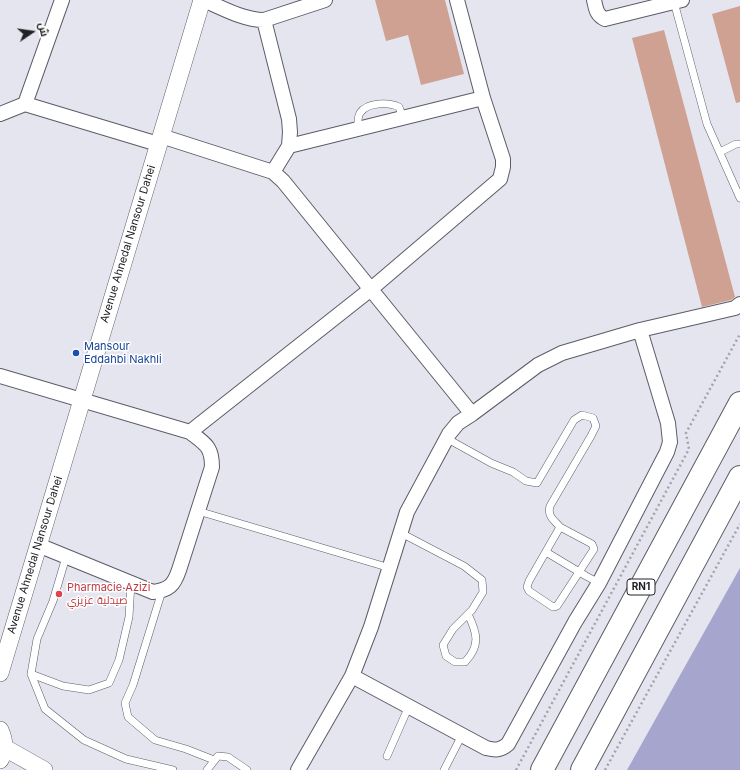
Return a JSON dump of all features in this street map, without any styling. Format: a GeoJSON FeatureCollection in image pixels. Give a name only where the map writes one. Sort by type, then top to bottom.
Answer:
{"type":"FeatureCollection","features":[{"type":"Feature","properties":{"kind":"highway","name":"RN1"},"geometry":{"type":"LineString","coordinates":[[542,770],[740,404]]}},
{"type":"Feature","properties":{"kind":"highway"},"geometry":{"type":"LineString","coordinates":[[582,770],[740,477]]}},
{"type":"Feature","properties":{"kind":"street"},"geometry":{"type":"LineString","coordinates":[[25,104],[62,0]]}},
{"type":"Feature","properties":{"kind":"street"},"geometry":{"type":"LineString","coordinates":[[203,0],[251,18],[264,20],[325,0]]}},
{"type":"Feature","properties":{"kind":"street","name":"Avenue Ahnedal Nansour Dahei"},"geometry":{"type":"LineString","coordinates":[[0,673],[203,0]]}},
{"type":"Feature","properties":{"kind":"street"},"geometry":{"type":"LineString","coordinates":[[190,432],[371,289],[500,179],[503,159],[482,98],[457,0]]}},
{"type":"Feature","properties":{"kind":"street"},"geometry":{"type":"LineString","coordinates":[[594,0],[596,12],[605,19],[678,1]]}},
{"type":"Feature","properties":{"kind":"street"},"geometry":{"type":"LineString","coordinates":[[264,20],[289,119],[290,132],[289,146],[273,172]]}},
{"type":"Feature","properties":{"kind":"street"},"geometry":{"type":"LineString","coordinates":[[289,146],[482,98]]}},
{"type":"Feature","properties":{"kind":"street"},"geometry":{"type":"LineString","coordinates":[[0,114],[25,104],[273,172],[283,181],[472,414]]}},
{"type":"Feature","properties":{"kind":"street"},"geometry":{"type":"LineString","coordinates":[[298,770],[352,676],[372,627],[413,499],[446,438],[458,423],[543,362],[562,353],[640,330],[735,308],[740,304]]}},
{"type":"Feature","properties":{"kind":"street"},"geometry":{"type":"LineString","coordinates":[[352,676],[486,748],[496,750],[503,748],[508,744],[575,622],[599,582],[667,452],[670,442],[668,423],[640,330]]}},
{"type":"Feature","properties":{"kind":"street"},"geometry":{"type":"LineString","coordinates":[[0,376],[190,432],[206,445],[212,456],[212,467],[175,582],[168,588],[162,591],[154,592],[38,545]]}},
{"type":"Feature","properties":{"kind":"street"},"geometry":{"type":"LineString","coordinates":[[0,730],[4,739],[2,754],[44,770]]}},
{"type":"Feature","properties":{"kind":"lane"},"geometry":{"type":"LineString","coordinates":[[678,1],[707,124],[740,198]]}},
{"type":"Feature","properties":{"kind":"lane"},"geometry":{"type":"LineString","coordinates":[[358,129],[357,121],[360,113],[365,108],[377,104],[392,104],[399,107],[403,118]]}},
{"type":"Feature","properties":{"kind":"lane"},"geometry":{"type":"LineString","coordinates":[[720,152],[736,144],[740,144]]}},
{"type":"Feature","properties":{"kind":"lane"},"geometry":{"type":"LineString","coordinates":[[446,438],[491,463],[513,472],[526,481],[537,483],[574,420],[582,415],[593,418],[596,426],[548,511],[549,515],[560,527],[592,544],[594,549],[557,606],[553,607],[529,591],[527,587],[560,527]]}},
{"type":"Feature","properties":{"kind":"lane"},"geometry":{"type":"LineString","coordinates":[[198,510],[390,568]]}},
{"type":"Feature","properties":{"kind":"lane"},"geometry":{"type":"LineString","coordinates":[[401,533],[464,566],[482,580],[483,592],[468,614],[453,629],[443,645],[446,656],[455,662],[465,662],[473,654],[476,635],[468,614]]}},
{"type":"Feature","properties":{"kind":"lane"},"geometry":{"type":"LineString","coordinates":[[546,552],[599,582]]}},
{"type":"Feature","properties":{"kind":"lane"},"geometry":{"type":"LineString","coordinates":[[66,557],[53,600],[37,639],[31,674],[45,709],[84,740],[126,759],[173,770]]}},
{"type":"Feature","properties":{"kind":"lane"},"geometry":{"type":"LineString","coordinates":[[31,674],[63,686],[89,690],[109,683],[119,660],[128,617],[131,583]]}},
{"type":"Feature","properties":{"kind":"lane"},"geometry":{"type":"LineString","coordinates":[[162,591],[133,685],[125,703],[128,717],[155,740],[186,749],[214,760]]}},
{"type":"Feature","properties":{"kind":"lane"},"geometry":{"type":"LineString","coordinates":[[387,756],[409,706]]}},
{"type":"Feature","properties":{"kind":"lane"},"geometry":{"type":"LineString","coordinates":[[444,770],[462,735]]}},
{"type":"Feature","properties":{"kind":"lane"},"geometry":{"type":"LineString","coordinates":[[207,770],[218,756],[228,758],[247,770]]}},
{"type":"Feature","properties":{"kind":"path"},"geometry":{"type":"LineString","coordinates":[[605,770],[740,524]]}},
{"type":"Feature","properties":{"kind":"shaded area"},"geometry":{"type":"Polygon","coordinates":[[[740,568],[740,770],[627,770],[740,568]]]}},
{"type":"Feature","properties":{"kind":"building"},"geometry":{"type":"Polygon","coordinates":[[[375,0],[445,0],[464,74],[421,85],[408,35],[386,41],[375,0]]]}},
{"type":"Feature","properties":{"kind":"building"},"geometry":{"type":"Polygon","coordinates":[[[740,6],[740,102],[736,103],[712,14],[740,6]]]}},
{"type":"Feature","properties":{"kind":"building"},"geometry":{"type":"Polygon","coordinates":[[[664,30],[735,297],[731,300],[702,307],[632,38],[664,30]]]}},
{"type":"Feature","properties":{"kind":"place","name":"Mansour Eddahbi Nakhli"},"geometry":{"type":"Point","coordinates":[76,353]}},
{"type":"Feature","properties":{"kind":"place","name":"Pharmacie Azizi صيدلية عزيزي"},"geometry":{"type":"Point","coordinates":[59,594]}}]}
